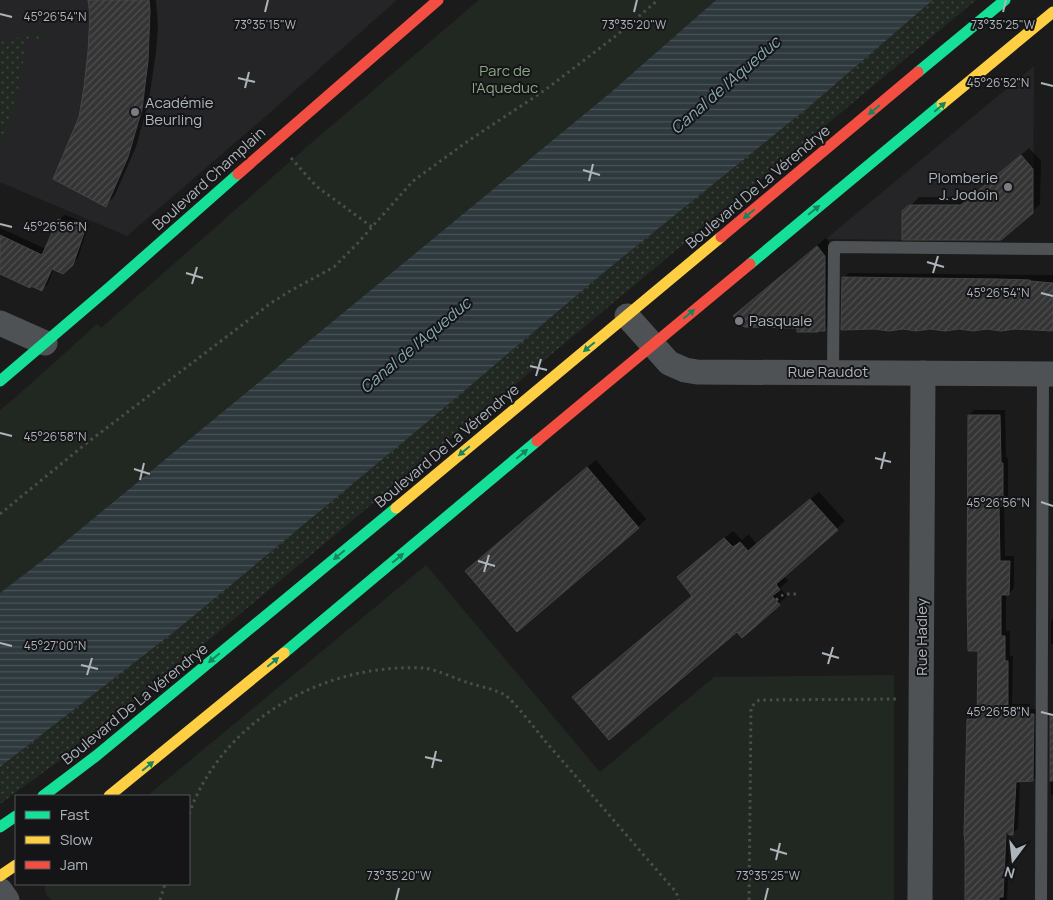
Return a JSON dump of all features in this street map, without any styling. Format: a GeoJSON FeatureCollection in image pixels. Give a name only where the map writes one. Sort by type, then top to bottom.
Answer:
{"type":"FeatureCollection","features":[{"type":"Feature","properties":{"kind":"main road","name":"Boulevard Champlain"},"geometry":{"type":"LineString","coordinates":[[1,379],[45,343],[274,141],[438,0]]}},
{"type":"Feature","properties":{"kind":"main road","name":"Boulevard De La Vérendrye"},"geometry":{"type":"LineString","coordinates":[[44,795],[104,750],[1006,0]]}},
{"type":"Feature","properties":{"kind":"main road"},"geometry":{"type":"LineString","coordinates":[[111,795],[371,581],[652,344],[1053,12]]}},
{"type":"Feature","properties":{"kind":"main road"},"geometry":{"type":"LineString","coordinates":[[0,828],[15,817]]}},
{"type":"Feature","properties":{"kind":"main road"},"geometry":{"type":"LineString","coordinates":[[0,876],[15,866]]}},
{"type":"Feature","properties":{"kind":"street","name":"Rue Raudot"},"geometry":{"type":"LineString","coordinates":[[627,316],[669,363],[685,370],[709,372],[1048,374]]}},
{"type":"Feature","properties":{"kind":"street"},"geometry":{"type":"LineString","coordinates":[[0,324],[45,343]]}},
{"type":"Feature","properties":{"kind":"street","name":"Rue Hadley"},"geometry":{"type":"LineString","coordinates":[[920,900],[923,373]]}},
{"type":"Feature","properties":{"kind":"street"},"geometry":{"type":"LineString","coordinates":[[0,890],[7,900]]}},
{"type":"Feature","properties":{"kind":"lane"},"geometry":{"type":"LineString","coordinates":[[833,372],[834,247],[1053,249]]}},
{"type":"Feature","properties":{"kind":"lane"},"geometry":{"type":"LineString","coordinates":[[1041,900],[1048,374]]}},
{"type":"Feature","properties":{"kind":"path"},"geometry":{"type":"LineString","coordinates":[[0,514],[88,442],[271,303],[334,267],[356,246],[413,181],[468,141],[545,90],[617,35],[658,0]]}},
{"type":"Feature","properties":{"kind":"path"},"geometry":{"type":"LineString","coordinates":[[290,158],[316,186],[372,227]]}},
{"type":"Feature","properties":{"kind":"path"},"geometry":{"type":"LineString","coordinates":[[776,600],[784,594],[796,594]]}},
{"type":"Feature","properties":{"kind":"path"},"geometry":{"type":"LineString","coordinates":[[190,812],[205,779],[226,752],[243,734],[274,708],[312,687],[343,676],[389,669],[425,668],[506,696],[676,892],[679,900]]}},
{"type":"Feature","properties":{"kind":"path"},"geometry":{"type":"LineString","coordinates":[[749,900],[751,707],[759,700],[896,699]]}},
{"type":"Feature","properties":{"kind":"path"},"geometry":{"type":"LineString","coordinates":[[160,900],[165,885]]}},
{"type":"Feature","properties":{"kind":"shaded area","name":"Académie Beurling"},"geometry":{"type":"Polygon","coordinates":[[[0,0],[397,0],[127,236],[0,182],[0,0]]]}},
{"type":"Feature","properties":{"kind":"shaded area"},"geometry":{"type":"Polygon","coordinates":[[[1034,66],[1033,213],[1000,241],[826,239],[1034,66]]]}},
{"type":"Feature","properties":{"kind":"green space","name":"Parc de l'Aqueduc"},"geometry":{"type":"Polygon","coordinates":[[[479,0],[716,0],[610,93],[43,560],[0,593],[0,410],[97,324],[101,328],[310,144],[479,0]]]}},
{"type":"Feature","properties":{"kind":"green space"},"geometry":{"type":"Polygon","coordinates":[[[933,0],[976,0],[185,660],[63,758],[0,804],[0,767],[179,628],[602,274],[810,106],[933,0]]]}},
{"type":"Feature","properties":{"kind":"green space"},"geometry":{"type":"Polygon","coordinates":[[[39,33],[44,40],[25,39],[17,93],[0,144],[0,42],[39,33]]]}},
{"type":"Feature","properties":{"kind":"green space"},"geometry":{"type":"Polygon","coordinates":[[[426,565],[600,772],[714,677],[894,675],[894,900],[52,900],[46,894],[44,885],[190,885],[190,795],[148,795],[426,565]]]}},
{"type":"Feature","properties":{"kind":"water","name":"Canal de l'Aqueduc"},"geometry":{"type":"Polygon","coordinates":[[[716,0],[933,0],[810,106],[602,274],[179,628],[0,767],[0,593],[43,560],[610,93],[716,0]]]}},
{"type":"Feature","properties":{"kind":"building"},"geometry":{"type":"Polygon","coordinates":[[[88,0],[149,0],[150,10],[148,61],[142,109],[128,157],[106,207],[53,179],[79,117],[88,52],[90,15],[88,0]]]}},
{"type":"Feature","properties":{"kind":"building","name":"Plomberie J. Jodoin"},"geometry":{"type":"Polygon","coordinates":[[[1021,155],[1033,169],[1033,213],[1001,240],[902,240],[902,211],[909,205],[961,205],[1021,155]]]}},
{"type":"Feature","properties":{"kind":"building"},"geometry":{"type":"Polygon","coordinates":[[[58,219],[85,230],[73,265],[63,274],[52,269],[42,291],[31,286],[30,288],[0,274],[0,235],[42,255],[58,219]]]}},
{"type":"Feature","properties":{"kind":"building"},"geometry":{"type":"Polygon","coordinates":[[[817,246],[825,256],[825,331],[797,332],[797,328],[744,327],[733,316],[817,246]]]}},
{"type":"Feature","properties":{"kind":"building"},"geometry":{"type":"Polygon","coordinates":[[[842,277],[998,279],[1053,283],[1053,331],[1015,329],[1001,331],[987,329],[973,331],[959,329],[945,331],[930,329],[916,331],[903,329],[889,331],[874,329],[841,330],[842,277]]]}},
{"type":"Feature","properties":{"kind":"building"},"geometry":{"type":"Polygon","coordinates":[[[968,415],[1000,415],[1003,506],[999,506],[1000,561],[1010,561],[1009,595],[1001,595],[1001,636],[1005,636],[1005,661],[1008,661],[1008,709],[1026,709],[1026,714],[1034,714],[1033,781],[1016,782],[1013,835],[1006,835],[1003,897],[999,897],[999,900],[965,900],[964,834],[967,719],[977,719],[978,651],[968,651],[968,415]]]}},
{"type":"Feature","properties":{"kind":"building"},"geometry":{"type":"Polygon","coordinates":[[[587,467],[639,528],[517,632],[465,571],[587,467]]]}},
{"type":"Feature","properties":{"kind":"building"},"geometry":{"type":"Polygon","coordinates":[[[810,499],[838,530],[776,584],[780,590],[772,596],[780,605],[742,638],[737,632],[609,740],[572,697],[692,596],[677,577],[724,538],[733,547],[740,542],[748,551],[810,499]]]}},
{"type":"Feature","properties":{"kind":"building"},"geometry":{"type":"Polygon","coordinates":[[[1050,714],[1053,714],[1053,781],[1050,781],[1050,714]]]}},
{"type":"Feature","properties":{"kind":"traffic: fast"},"geometry":{"type":"LineString","coordinates":[[918,72],[1005,0]]}},
{"type":"Feature","properties":{"kind":"traffic: fast"},"geometry":{"type":"LineString","coordinates":[[750,264],[942,104]]}},
{"type":"Feature","properties":{"kind":"traffic: fast"},"geometry":{"type":"LineString","coordinates":[[0,381],[238,174]]}},
{"type":"Feature","properties":{"kind":"traffic: fast"},"geometry":{"type":"LineString","coordinates":[[284,653],[537,441]]}},
{"type":"Feature","properties":{"kind":"traffic: fast"},"geometry":{"type":"LineString","coordinates":[[44,795],[96,756],[396,508]]}},
{"type":"Feature","properties":{"kind":"traffic: fast"},"geometry":{"type":"LineString","coordinates":[[0,827],[15,817]]}},
{"type":"Feature","properties":{"kind":"traffic: slow"},"geometry":{"type":"LineString","coordinates":[[942,104],[1053,12]]}},
{"type":"Feature","properties":{"kind":"traffic: slow"},"geometry":{"type":"LineString","coordinates":[[396,508],[721,237]]}},
{"type":"Feature","properties":{"kind":"traffic: slow"},"geometry":{"type":"LineString","coordinates":[[110,795],[284,653]]}},
{"type":"Feature","properties":{"kind":"traffic: slow"},"geometry":{"type":"LineString","coordinates":[[0,876],[15,866]]}},
{"type":"Feature","properties":{"kind":"traffic: jam"},"geometry":{"type":"LineString","coordinates":[[238,174],[438,0]]}},
{"type":"Feature","properties":{"kind":"traffic: jam"},"geometry":{"type":"LineString","coordinates":[[721,237],[918,72]]}},
{"type":"Feature","properties":{"kind":"traffic: jam"},"geometry":{"type":"LineString","coordinates":[[537,441],[750,264]]}},
{"type":"Feature","properties":{"kind":"place","name":"Académie Beurling"},"geometry":{"type":"Point","coordinates":[135,112]}},
{"type":"Feature","properties":{"kind":"place","name":"Plomberie J. Jodoin"},"geometry":{"type":"Point","coordinates":[1008,187]}},
{"type":"Feature","properties":{"kind":"place","name":"Pasquale"},"geometry":{"type":"Point","coordinates":[739,321]}}]}
